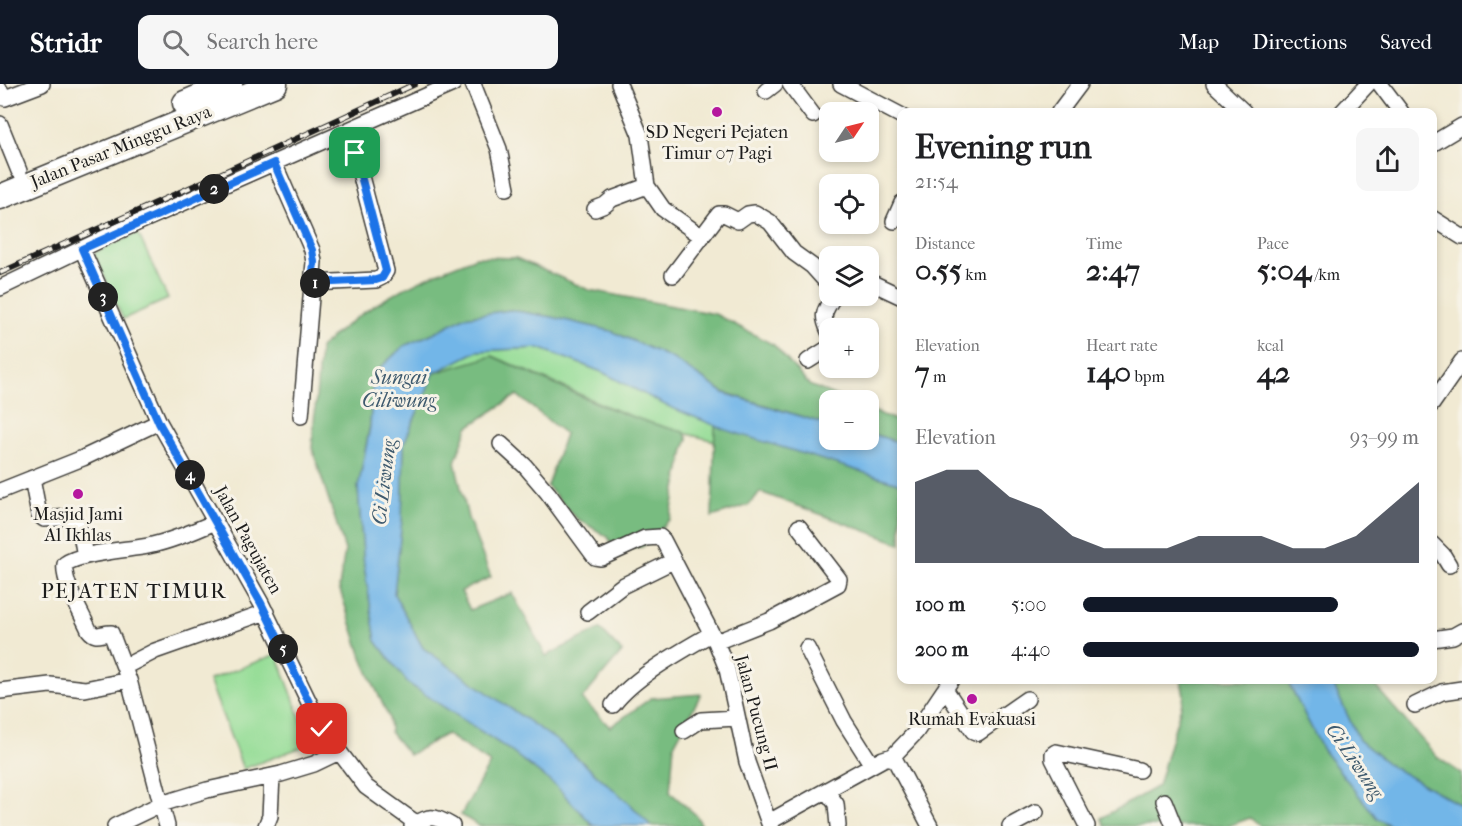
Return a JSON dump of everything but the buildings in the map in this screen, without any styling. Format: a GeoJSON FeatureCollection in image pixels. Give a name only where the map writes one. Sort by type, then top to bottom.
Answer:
{"type":"FeatureCollection","features":[{"type":"Feature","properties":{"kind":"main road","name":"Jalan Pasar Minggu Raya"},"geometry":{"type":"LineString","coordinates":[[10,176],[230,84]]}},
{"type":"Feature","properties":{"kind":"main road","name":"Jalan Pasar Minggu Raya"},"geometry":{"type":"LineString","coordinates":[[0,197],[275,84]]}},
{"type":"Feature","properties":{"kind":"street"},"geometry":{"type":"LineString","coordinates":[[3,94],[42,84]]}},
{"type":"Feature","properties":{"kind":"street"},"geometry":{"type":"LineString","coordinates":[[0,288],[82,249],[453,84]]}},
{"type":"Feature","properties":{"kind":"street"},"geometry":{"type":"LineString","coordinates":[[474,84],[499,149],[507,188]]}},
{"type":"Feature","properties":{"kind":"street"},"geometry":{"type":"LineString","coordinates":[[619,84],[640,135],[647,186],[663,209],[700,236]]}},
{"type":"Feature","properties":{"kind":"street"},"geometry":{"type":"LineString","coordinates":[[790,84],[813,115]]}},
{"type":"Feature","properties":{"kind":"street"},"geometry":{"type":"LineString","coordinates":[[841,84],[897,113]]}},
{"type":"Feature","properties":{"kind":"street"},"geometry":{"type":"LineString","coordinates":[[1062,108],[1080,84]]}},
{"type":"Feature","properties":{"kind":"street"},"geometry":{"type":"LineString","coordinates":[[1214,84],[1240,108]]}},
{"type":"Feature","properties":{"kind":"street"},"geometry":{"type":"LineString","coordinates":[[1346,108],[1368,84]]}},
{"type":"Feature","properties":{"kind":"street"},"geometry":{"type":"LineString","coordinates":[[1380,84],[1398,108]]}},
{"type":"Feature","properties":{"kind":"street"},"geometry":{"type":"LineString","coordinates":[[0,124],[10,176]]}},
{"type":"Feature","properties":{"kind":"street"},"geometry":{"type":"LineString","coordinates":[[1437,141],[1462,126]]}},
{"type":"Feature","properties":{"kind":"street"},"geometry":{"type":"LineString","coordinates":[[312,283],[376,280],[382,278],[386,271],[349,131]]}},
{"type":"Feature","properties":{"kind":"street"},"geometry":{"type":"LineString","coordinates":[[274,163],[312,250],[314,262],[301,416]]}},
{"type":"Feature","properties":{"kind":"street"},"geometry":{"type":"LineString","coordinates":[[594,209],[605,205],[612,199],[647,186]]}},
{"type":"Feature","properties":{"kind":"street"},"geometry":{"type":"LineString","coordinates":[[673,275],[700,236],[719,214],[738,221],[748,214],[755,213],[770,222],[789,247],[819,274]]}},
{"type":"Feature","properties":{"kind":"street"},"geometry":{"type":"LineString","coordinates":[[894,221],[897,214]]}},
{"type":"Feature","properties":{"kind":"street"},"geometry":{"type":"LineString","coordinates":[[1437,221],[1462,237]]}},
{"type":"Feature","properties":{"kind":"street","name":"Jalan Pagujaten"},"geometry":{"type":"LineString","coordinates":[[82,249],[159,423],[266,612],[322,729],[372,793],[414,825]]}},
{"type":"Feature","properties":{"kind":"street"},"geometry":{"type":"LineString","coordinates":[[879,286],[897,295]]}},
{"type":"Feature","properties":{"kind":"street"},"geometry":{"type":"LineString","coordinates":[[808,361],[819,354]]}},
{"type":"Feature","properties":{"kind":"street"},"geometry":{"type":"LineString","coordinates":[[1437,397],[1462,361]]}},
{"type":"Feature","properties":{"kind":"street"},"geometry":{"type":"LineString","coordinates":[[0,491],[83,458],[159,423]]}},
{"type":"Feature","properties":{"kind":"street","name":"Jalan Pucung II"},"geometry":{"type":"LineString","coordinates":[[501,444],[525,466],[548,493],[595,557],[602,558],[641,539],[660,537],[714,638],[727,669],[747,762],[770,824],[872,765],[893,756]]}},
{"type":"Feature","properties":{"kind":"street"},"geometry":{"type":"LineString","coordinates":[[32,478],[39,515],[44,519],[73,518],[77,524],[85,556]]}},
{"type":"Feature","properties":{"kind":"street"},"geometry":{"type":"LineString","coordinates":[[167,826],[126,674],[113,636],[110,632],[97,636],[92,634],[64,568],[65,564],[85,556],[150,546],[190,534],[215,522]]}},
{"type":"Feature","properties":{"kind":"street"},"geometry":{"type":"LineString","coordinates":[[613,705],[622,693],[671,657],[714,638],[769,621],[838,584],[839,579],[799,527]]}},
{"type":"Feature","properties":{"kind":"street"},"geometry":{"type":"LineString","coordinates":[[1437,549],[1449,565]]}},
{"type":"Feature","properties":{"kind":"street"},"geometry":{"type":"LineString","coordinates":[[588,612],[622,586],[673,561]]}},
{"type":"Feature","properties":{"kind":"street"},"geometry":{"type":"LineString","coordinates":[[0,691],[50,685],[85,689],[126,674],[155,651],[266,612]]}},
{"type":"Feature","properties":{"kind":"street"},"geometry":{"type":"LineString","coordinates":[[1437,638],[1453,636],[1462,631]]}},
{"type":"Feature","properties":{"kind":"street"},"geometry":{"type":"LineString","coordinates":[[807,648],[843,721],[872,765]]}},
{"type":"Feature","properties":{"kind":"street"},"geometry":{"type":"LineString","coordinates":[[930,826],[893,756],[915,732],[948,684],[973,731],[978,733],[1027,699]]}},
{"type":"Feature","properties":{"kind":"street"},"geometry":{"type":"LineString","coordinates":[[1415,705],[1442,692],[1462,689]]}},
{"type":"Feature","properties":{"kind":"street"},"geometry":{"type":"LineString","coordinates":[[684,731],[701,720],[737,718]]}},
{"type":"Feature","properties":{"kind":"street"},"geometry":{"type":"LineString","coordinates":[[115,826],[161,804],[207,790],[314,764],[339,752]]}},
{"type":"Feature","properties":{"kind":"street"},"geometry":{"type":"LineString","coordinates":[[1087,826],[1053,759],[1053,754],[1056,752],[1139,770]]}},
{"type":"Feature","properties":{"kind":"street"},"geometry":{"type":"LineString","coordinates":[[266,826],[271,810],[272,776]]}},
{"type":"Feature","properties":{"kind":"street"},"geometry":{"type":"LineString","coordinates":[[827,792],[836,804],[838,826]]}},
{"type":"Feature","properties":{"kind":"street"},"geometry":{"type":"LineString","coordinates":[[1164,801],[1174,826]]}},
{"type":"Feature","properties":{"kind":"street"},"geometry":{"type":"LineString","coordinates":[[1010,826],[1036,812]]}},
{"type":"Feature","properties":{"kind":"street"},"geometry":{"type":"LineString","coordinates":[[414,825],[433,817],[452,826]]}},
{"type":"Feature","properties":{"kind":"green space"},"geometry":{"type":"Polygon","coordinates":[[[138,233],[168,299],[123,319],[94,253],[138,233]]]}},
{"type":"Feature","properties":{"kind":"green space"},"geometry":{"type":"Polygon","coordinates":[[[476,257],[516,258],[589,290],[715,314],[774,345],[809,385],[822,390],[819,390],[819,422],[723,392],[673,359],[611,331],[510,310],[464,317],[404,346],[381,367],[373,379],[370,425],[358,488],[364,565],[376,641],[409,684],[508,749],[556,786],[594,826],[479,826],[461,815],[490,763],[446,734],[409,755],[390,732],[389,718],[364,663],[339,587],[345,550],[312,448],[320,348],[346,325],[390,296],[476,257]]]}},
{"type":"Feature","properties":{"kind":"green space"},"geometry":{"type":"Polygon","coordinates":[[[539,348],[602,372],[665,404],[715,425],[715,441],[660,427],[620,412],[493,356],[434,373],[477,351],[539,348]]]}},
{"type":"Feature","properties":{"kind":"green space"},"geometry":{"type":"Polygon","coordinates":[[[492,356],[611,409],[684,432],[688,439],[670,519],[642,547],[614,548],[608,537],[576,518],[547,486],[565,434],[517,395],[468,427],[455,462],[468,518],[491,577],[461,591],[470,610],[512,593],[546,656],[600,629],[622,652],[582,699],[610,727],[651,698],[701,694],[674,745],[670,792],[696,815],[702,826],[651,826],[629,803],[560,743],[423,648],[394,594],[402,519],[404,443],[434,373],[492,356]]]}},
{"type":"Feature","properties":{"kind":"green space"},"geometry":{"type":"Polygon","coordinates":[[[879,413],[897,422],[897,442],[879,436],[879,413]]]}},
{"type":"Feature","properties":{"kind":"green space"},"geometry":{"type":"Polygon","coordinates":[[[715,425],[897,483],[897,543],[760,492],[749,505],[712,517],[715,425]]]}},
{"type":"Feature","properties":{"kind":"green space"},"geometry":{"type":"Polygon","coordinates":[[[277,654],[310,744],[243,769],[209,680],[277,654]]]}},
{"type":"Feature","properties":{"kind":"green space"},"geometry":{"type":"Polygon","coordinates":[[[1182,684],[1289,684],[1323,750],[1377,818],[1391,826],[1260,826],[1250,818],[1228,826],[1105,826],[1101,818],[1158,786],[1184,696],[1182,684]]]}},
{"type":"Feature","properties":{"kind":"green space"},"geometry":{"type":"Polygon","coordinates":[[[1333,684],[1373,684],[1437,757],[1462,774],[1462,806],[1392,767],[1359,740],[1333,684]]]}},
{"type":"Feature","properties":{"kind":"water","name":"Sungai Ciliwung"},"geometry":{"type":"Polygon","coordinates":[[[510,310],[611,331],[673,359],[724,393],[819,422],[819,450],[879,450],[879,436],[897,442],[897,483],[726,430],[665,405],[602,372],[539,348],[477,351],[434,373],[404,443],[402,519],[394,594],[423,648],[560,743],[629,803],[651,826],[594,826],[556,786],[508,749],[409,684],[376,641],[364,565],[358,488],[370,427],[373,379],[381,367],[404,346],[464,317],[510,310]]]}},
{"type":"Feature","properties":{"kind":"water","name":"Ci Liwung"},"geometry":{"type":"Polygon","coordinates":[[[1289,684],[1333,684],[1359,740],[1392,767],[1462,806],[1462,826],[1391,826],[1377,818],[1323,750],[1289,684]]]}},
{"type":"Feature","properties":{"kind":"railway"},"geometry":{"type":"LineString","coordinates":[[0,273],[415,84]]}},
{"type":"Feature","properties":{"kind":"place","name":"SD Negeri Pejaten Timur 07 Pagi"},"geometry":{"type":"Point","coordinates":[717,112]}},
{"type":"Feature","properties":{"kind":"place","name":"Masjid Jami Al Ikhlas"},"geometry":{"type":"Point","coordinates":[78,494]}},
{"type":"Feature","properties":{"kind":"place","name":"Rumah Evakuasi"},"geometry":{"type":"Point","coordinates":[972,699]}},
{"type":"Feature","properties":{"kind":"district","name":"PEJATEN TIMUR"},"geometry":{"type":"Point","coordinates":[134,591]}},
{"type":"Feature","properties":{"kind":"route"},"geometry":{"type":"LineString","coordinates":[[322,729],[261,603],[159,423],[82,249],[274,163],[312,250],[314,262],[312,283],[382,278],[386,271],[355,153]]}}]}
